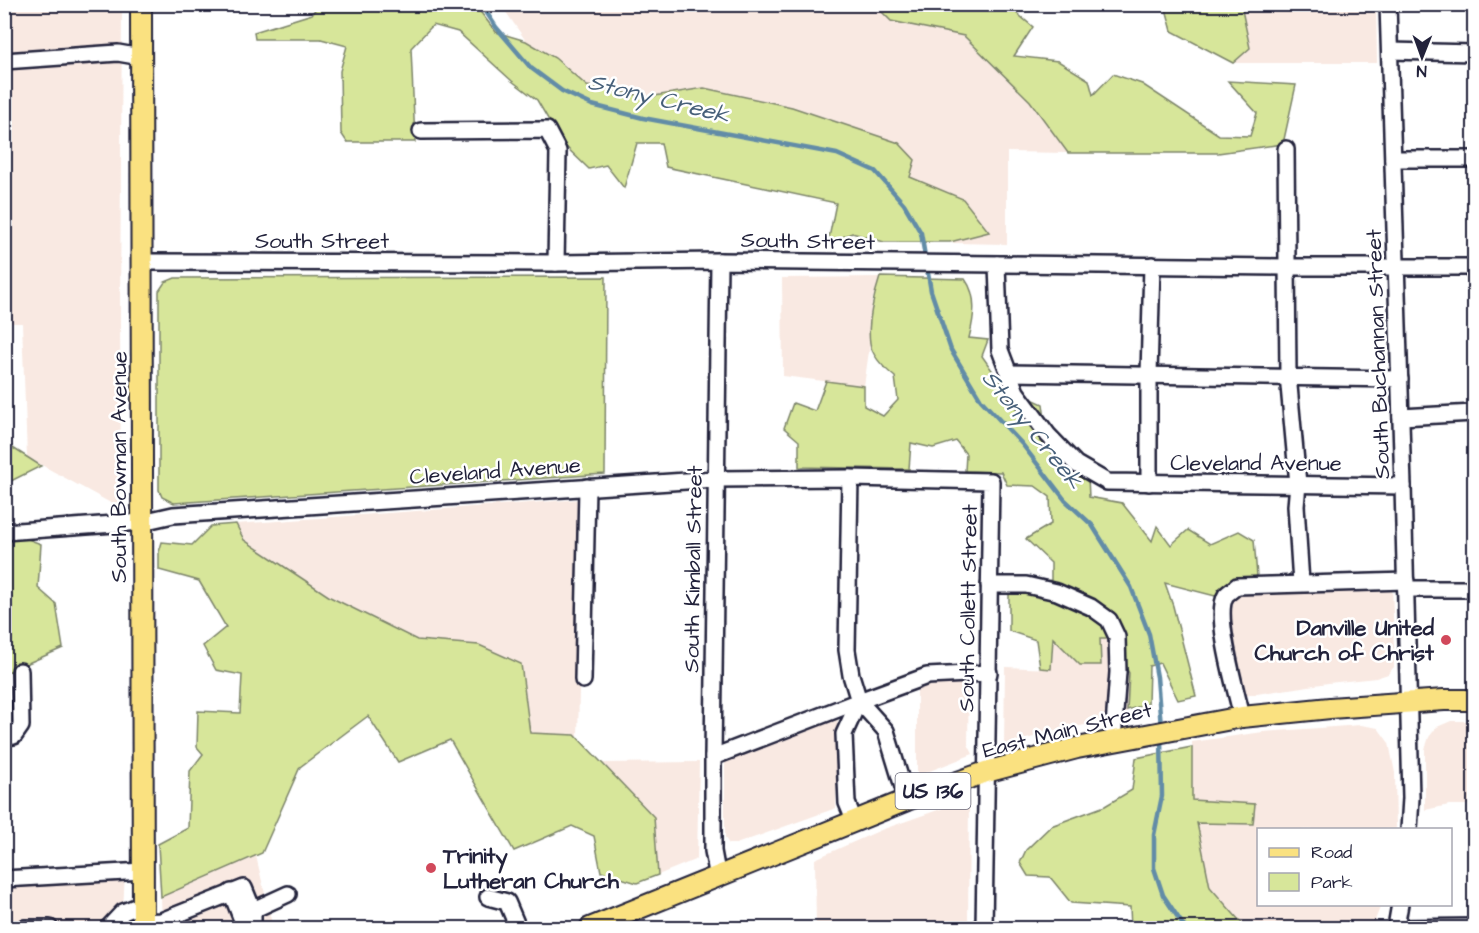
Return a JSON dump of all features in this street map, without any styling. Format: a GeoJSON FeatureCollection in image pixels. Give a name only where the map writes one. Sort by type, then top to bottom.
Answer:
{"type":"FeatureCollection","features":[{"type":"Feature","properties":{"kind":"main road","name":"South Bowman Avenue"},"geometry":{"type":"LineString","coordinates":[[141,4],[143,918]]}},
{"type":"Feature","properties":{"kind":"main road","name":"East Main Street"},"geometry":{"type":"LineString","coordinates":[[590,928],[907,800],[986,772],[1077,748],[1242,717],[1444,699],[1474,700]]}},
{"type":"Feature","properties":{"kind":"street","name":"South Buchannan Street"},"geometry":{"type":"LineString","coordinates":[[1388,4],[1406,585],[1411,798],[1409,828]]}},
{"type":"Feature","properties":{"kind":"street"},"geometry":{"type":"LineString","coordinates":[[1390,51],[1474,53]]}},
{"type":"Feature","properties":{"kind":"street"},"geometry":{"type":"LineString","coordinates":[[4,61],[118,53],[141,57]]}},
{"type":"Feature","properties":{"kind":"street"},"geometry":{"type":"LineString","coordinates":[[421,131],[547,130],[558,151],[556,263]]}},
{"type":"Feature","properties":{"kind":"street"},"geometry":{"type":"LineString","coordinates":[[1286,149],[1288,375],[1298,484],[1296,506],[1301,583]]}},
{"type":"Feature","properties":{"kind":"street"},"geometry":{"type":"LineString","coordinates":[[1393,159],[1474,159]]}},
{"type":"Feature","properties":{"kind":"street","name":"South Street"},"geometry":{"type":"LineString","coordinates":[[142,262],[719,261],[1474,267]]}},
{"type":"Feature","properties":{"kind":"street","name":"South Kimball Street"},"geometry":{"type":"LineString","coordinates":[[718,878],[713,851],[712,757],[719,261]]}},
{"type":"Feature","properties":{"kind":"street"},"geometry":{"type":"LineString","coordinates":[[997,264],[1000,350],[1008,373],[1288,375],[1400,379]]}},
{"type":"Feature","properties":{"kind":"street"},"geometry":{"type":"LineString","coordinates":[[1149,483],[1152,265]]}},
{"type":"Feature","properties":{"kind":"street","name":"Cleveland Avenue"},"geometry":{"type":"LineString","coordinates":[[1008,373],[1016,392],[1048,435],[1076,464],[1107,482],[1403,486]]}},
{"type":"Feature","properties":{"kind":"street"},"geometry":{"type":"LineString","coordinates":[[1401,417],[1474,413]]}},
{"type":"Feature","properties":{"kind":"street"},"geometry":{"type":"LineString","coordinates":[[850,478],[847,650],[851,675],[859,701],[886,731],[907,800]]}},
{"type":"Feature","properties":{"kind":"street","name":"Cleveland Avenue"},"geometry":{"type":"LineString","coordinates":[[4,532],[142,522],[173,515],[716,479],[850,478],[991,481]]}},
{"type":"Feature","properties":{"kind":"street","name":"South Collett Street"},"geometry":{"type":"LineString","coordinates":[[984,928],[991,481]]}},
{"type":"Feature","properties":{"kind":"street"},"geometry":{"type":"LineString","coordinates":[[583,680],[587,487]]}},
{"type":"Feature","properties":{"kind":"street"},"geometry":{"type":"LineString","coordinates":[[1242,717],[1224,639],[1222,613],[1226,596],[1237,586],[1301,583],[1474,589]]}},
{"type":"Feature","properties":{"kind":"street"},"geometry":{"type":"LineString","coordinates":[[989,585],[1026,585],[1057,592],[1091,607],[1109,620],[1117,637],[1118,672],[1113,740]]}},
{"type":"Feature","properties":{"kind":"street"},"geometry":{"type":"LineString","coordinates":[[4,737],[14,736],[21,726],[20,671]]}},
{"type":"Feature","properties":{"kind":"street"},"geometry":{"type":"LineString","coordinates":[[712,757],[927,676],[989,673]]}},
{"type":"Feature","properties":{"kind":"street"},"geometry":{"type":"LineString","coordinates":[[854,820],[847,804],[844,734],[859,701]]}},
{"type":"Feature","properties":{"kind":"street"},"geometry":{"type":"LineString","coordinates":[[4,879],[143,872]]}},
{"type":"Feature","properties":{"kind":"street"},"geometry":{"type":"LineString","coordinates":[[108,928],[123,912],[161,921],[244,888],[253,910],[251,928]]}},
{"type":"Feature","properties":{"kind":"street"},"geometry":{"type":"LineString","coordinates":[[231,892],[242,920],[251,928]]}},
{"type":"Feature","properties":{"kind":"street"},"geometry":{"type":"LineString","coordinates":[[253,910],[288,894]]}},
{"type":"Feature","properties":{"kind":"street"},"geometry":{"type":"LineString","coordinates":[[488,897],[507,902],[518,928]]}},
{"type":"Feature","properties":{"kind":"street"},"geometry":{"type":"LineString","coordinates":[[1400,906],[1396,928],[1474,927]]}},
{"type":"Feature","properties":{"kind":"street"},"geometry":{"type":"LineString","coordinates":[[24,928],[50,928]]}},
{"type":"Feature","properties":{"kind":"shaded area"},"geometry":{"type":"Polygon","coordinates":[[[5,5],[122,5],[121,496],[118,507],[27,457],[22,323],[5,323],[5,5]]]}},
{"type":"Feature","properties":{"kind":"shaded area"},"geometry":{"type":"Polygon","coordinates":[[[501,5],[875,5],[891,21],[963,36],[1030,101],[1068,153],[1007,152],[1007,244],[953,243],[950,242],[988,232],[963,199],[909,177],[899,143],[792,107],[704,88],[648,97],[587,86],[555,58],[526,41],[501,5]]]}},
{"type":"Feature","properties":{"kind":"shaded area"},"geometry":{"type":"Polygon","coordinates":[[[1241,5],[1376,5],[1377,63],[1233,63],[1250,48],[1241,5]]]}},
{"type":"Feature","properties":{"kind":"shaded area"},"geometry":{"type":"Polygon","coordinates":[[[880,277],[872,301],[870,344],[864,386],[783,376],[782,278],[880,277]]]}},
{"type":"Feature","properties":{"kind":"shaded area"},"geometry":{"type":"Polygon","coordinates":[[[583,499],[578,739],[575,735],[530,733],[479,645],[417,640],[330,597],[244,540],[236,524],[583,499]]]}},
{"type":"Feature","properties":{"kind":"shaded area"},"geometry":{"type":"Polygon","coordinates":[[[1392,581],[1394,667],[1388,674],[1376,678],[1238,697],[1223,613],[1237,586],[1392,581]]]}},
{"type":"Feature","properties":{"kind":"shaded area"},"geometry":{"type":"Polygon","coordinates":[[[1052,638],[1110,639],[1129,673],[1127,717],[1059,730],[1004,745],[1005,667],[1051,669],[1052,638]]]}},
{"type":"Feature","properties":{"kind":"shaded area"},"geometry":{"type":"Polygon","coordinates":[[[969,674],[968,744],[973,754],[917,776],[917,680],[969,674]]]}},
{"type":"Feature","properties":{"kind":"shaded area"},"geometry":{"type":"Polygon","coordinates":[[[838,709],[836,808],[736,844],[729,844],[725,838],[725,752],[838,709]]]}},
{"type":"Feature","properties":{"kind":"shaded area"},"geometry":{"type":"Polygon","coordinates":[[[1451,721],[1474,721],[1474,805],[1449,805],[1425,810],[1425,749],[1429,737],[1437,727],[1451,721]]]}},
{"type":"Feature","properties":{"kind":"shaded area"},"geometry":{"type":"Polygon","coordinates":[[[1361,725],[1378,728],[1389,743],[1395,773],[1396,828],[1257,828],[1257,906],[1381,906],[1372,928],[1246,928],[1210,887],[1192,800],[1192,742],[1263,732],[1361,725]]]}},
{"type":"Feature","properties":{"kind":"shaded area"},"geometry":{"type":"Polygon","coordinates":[[[699,762],[697,859],[658,875],[654,817],[602,763],[699,762]]]}},
{"type":"Feature","properties":{"kind":"shaded area"},"geometry":{"type":"Polygon","coordinates":[[[969,799],[968,928],[816,928],[815,859],[881,830],[969,799]]]}},
{"type":"Feature","properties":{"kind":"shaded area"},"geometry":{"type":"Polygon","coordinates":[[[256,856],[273,928],[162,928],[161,897],[256,856]]]}},
{"type":"Feature","properties":{"kind":"shaded area"},"geometry":{"type":"Polygon","coordinates":[[[125,873],[122,928],[5,928],[5,879],[125,873]]]}},
{"type":"Feature","properties":{"kind":"green space"},"geometry":{"type":"Polygon","coordinates":[[[318,5],[475,5],[496,32],[526,41],[555,58],[587,86],[648,97],[704,88],[792,107],[899,143],[915,160],[910,177],[963,199],[989,232],[950,242],[884,242],[852,233],[828,243],[836,203],[666,167],[661,143],[637,143],[624,188],[606,165],[589,169],[562,143],[537,100],[512,81],[458,32],[433,25],[411,48],[415,142],[347,142],[341,133],[340,71],[347,46],[321,39],[255,39],[254,32],[312,14],[318,5]]]}},
{"type":"Feature","properties":{"kind":"green space"},"geometry":{"type":"Polygon","coordinates":[[[875,5],[1007,5],[1033,27],[1014,56],[1058,61],[1089,80],[1093,95],[1113,74],[1142,84],[1219,135],[1250,136],[1257,113],[1228,81],[1296,85],[1283,144],[1218,153],[1068,153],[1030,101],[964,36],[891,21],[875,5]]]}},
{"type":"Feature","properties":{"kind":"green space"},"geometry":{"type":"Polygon","coordinates":[[[1165,5],[1241,5],[1250,48],[1233,63],[1172,31],[1165,5]]]}},
{"type":"Feature","properties":{"kind":"green space"},"geometry":{"type":"Polygon","coordinates":[[[606,277],[605,474],[174,503],[162,497],[159,490],[159,291],[165,282],[175,278],[606,277]]]}},
{"type":"Feature","properties":{"kind":"green space"},"geometry":{"type":"Polygon","coordinates":[[[880,277],[965,279],[973,300],[969,338],[988,340],[982,356],[1019,405],[1030,398],[1043,404],[1045,419],[1079,458],[1088,477],[1089,497],[1122,503],[1152,541],[1157,526],[1171,545],[1188,530],[1210,544],[1239,531],[1254,540],[1257,576],[1219,597],[1165,583],[1196,696],[1178,700],[1160,663],[1149,666],[1148,704],[1127,710],[1129,673],[1110,639],[1100,639],[1101,665],[1080,665],[1053,638],[1051,669],[1040,668],[1036,640],[1009,631],[1009,593],[1016,585],[1051,580],[1051,563],[1026,539],[1051,524],[1050,497],[1035,486],[1007,485],[1001,472],[965,471],[966,454],[956,441],[933,448],[911,443],[909,469],[799,467],[799,441],[784,428],[793,403],[815,411],[826,381],[864,386],[864,406],[883,416],[898,400],[895,377],[876,357],[870,343],[870,319],[880,277]]]}},
{"type":"Feature","properties":{"kind":"green space"},"geometry":{"type":"Polygon","coordinates":[[[5,443],[41,466],[5,484],[5,443]]]}},
{"type":"Feature","properties":{"kind":"green space"},"geometry":{"type":"Polygon","coordinates":[[[236,524],[244,540],[330,597],[417,640],[479,645],[521,664],[530,733],[575,735],[654,817],[658,875],[637,883],[601,872],[594,836],[572,826],[514,851],[450,740],[398,762],[368,716],[300,767],[262,853],[161,897],[158,844],[188,828],[190,771],[203,754],[197,747],[198,711],[240,713],[242,675],[216,670],[203,646],[226,627],[199,581],[159,570],[159,552],[162,542],[192,545],[211,526],[236,524]]]}},
{"type":"Feature","properties":{"kind":"green space"},"geometry":{"type":"Polygon","coordinates":[[[25,538],[41,544],[38,588],[56,604],[63,648],[5,673],[5,540],[25,538]]]}},
{"type":"Feature","properties":{"kind":"green space"},"geometry":{"type":"Polygon","coordinates":[[[1192,747],[1192,800],[1255,804],[1253,824],[1197,823],[1210,887],[1246,928],[1131,928],[1130,907],[1071,903],[1050,877],[1028,876],[1020,863],[1026,850],[1051,826],[1105,806],[1132,790],[1136,758],[1192,747]]]}},
{"type":"Feature","properties":{"kind":"waterway","name":"Stony Creek"},"geometry":{"type":"LineString","coordinates":[[481,4],[496,27],[531,68],[562,91],[592,105],[643,118],[837,154],[875,171],[904,204],[921,233],[931,291],[951,350],[981,400],[1022,444],[1065,500],[1092,525],[1131,587],[1149,634],[1157,677],[1161,727]]}},
{"type":"Feature","properties":{"kind":"waterway","name":"Stony Creek"},"geometry":{"type":"LineString","coordinates":[[1161,736],[1162,796],[1154,835],[1154,868],[1163,895],[1185,928]]}},
{"type":"Feature","properties":{"kind":"place","name":"Danville United Church of Christ"},"geometry":{"type":"Point","coordinates":[1446,640]}},
{"type":"Feature","properties":{"kind":"place","name":"Trinity Lutheran Church"},"geometry":{"type":"Point","coordinates":[431,868]}}]}
